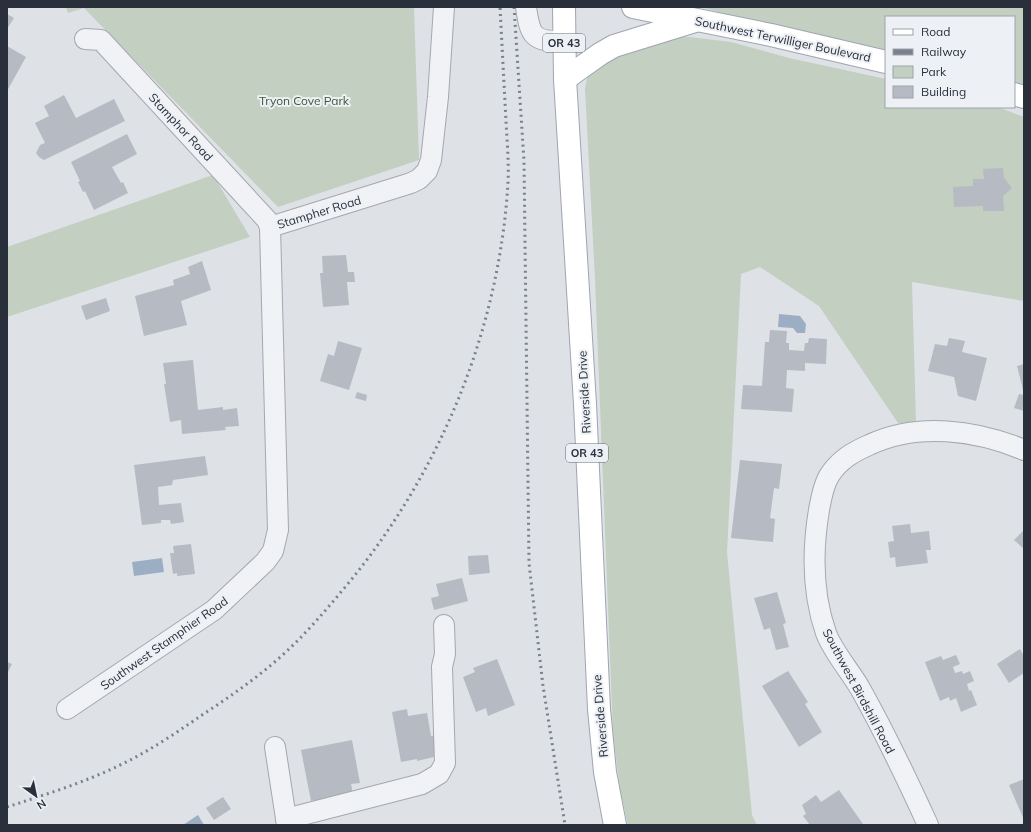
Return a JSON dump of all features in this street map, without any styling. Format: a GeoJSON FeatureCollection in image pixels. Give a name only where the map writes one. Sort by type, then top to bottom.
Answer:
{"type":"FeatureCollection","features":[{"type":"Feature","properties":{"kind":"main road","name":"Riverside Drive"},"geometry":{"type":"LineString","coordinates":[[564,7],[565,80],[585,404],[599,709],[605,772],[615,825]]}},
{"type":"Feature","properties":{"kind":"main road","name":"Southwest Terwilliger Boulevard"},"geometry":{"type":"LineString","coordinates":[[633,7],[778,37],[885,62]]}},
{"type":"Feature","properties":{"kind":"main road"},"geometry":{"type":"LineString","coordinates":[[676,7],[698,20]]}},
{"type":"Feature","properties":{"kind":"main road"},"geometry":{"type":"LineString","coordinates":[[565,80],[600,54],[614,46],[698,20]]}},
{"type":"Feature","properties":{"kind":"street","name":"Stampher Road"},"geometry":{"type":"LineString","coordinates":[[278,530],[270,227],[411,183],[419,180],[427,171],[431,160],[438,97],[444,7]]}},
{"type":"Feature","properties":{"kind":"street"},"geometry":{"type":"LineString","coordinates":[[526,7],[528,25],[534,35],[545,42],[564,41]]}},
{"type":"Feature","properties":{"kind":"street","name":"Stamphor Road"},"geometry":{"type":"LineString","coordinates":[[85,39],[101,40],[267,220],[270,227]]}},
{"type":"Feature","properties":{"kind":"street","name":"Southwest Birdshill Road"},"geometry":{"type":"LineString","coordinates":[[928,825],[861,690],[827,635],[820,614],[815,584],[814,552],[822,494],[828,477],[840,463],[851,453],[883,438],[921,430],[978,434],[1024,450]]}},
{"type":"Feature","properties":{"kind":"street","name":"Southwest Stamphier Road"},"geometry":{"type":"LineString","coordinates":[[67,709],[214,610],[265,562],[273,551],[278,530]]}},
{"type":"Feature","properties":{"kind":"street"},"geometry":{"type":"LineString","coordinates":[[275,748],[286,822],[422,784],[439,774],[446,763],[442,667],[445,654],[444,625]]}},
{"type":"Feature","properties":{"kind":"green space","name":"Tryon Cove Park"},"geometry":{"type":"Polygon","coordinates":[[[66,7],[414,7],[419,160],[278,207],[84,8],[68,13],[66,7]]]}},
{"type":"Feature","properties":{"kind":"green space"},"geometry":{"type":"Polygon","coordinates":[[[701,7],[1024,7],[1024,88],[1015,84],[1015,16],[885,16],[885,54],[753,22],[701,7]]]}},
{"type":"Feature","properties":{"kind":"green space"},"geometry":{"type":"Polygon","coordinates":[[[681,36],[731,42],[789,58],[885,79],[885,108],[1001,108],[1024,117],[1024,301],[912,282],[916,423],[898,423],[819,306],[760,267],[741,274],[727,552],[752,815],[757,825],[628,825],[620,789],[613,733],[595,279],[585,88],[588,74],[605,57],[681,36]]]}},
{"type":"Feature","properties":{"kind":"green space"},"geometry":{"type":"Polygon","coordinates":[[[213,175],[250,237],[7,317],[7,247],[213,175]]]}},
{"type":"Feature","properties":{"kind":"water"},"geometry":{"type":"Polygon","coordinates":[[[779,314],[800,316],[806,324],[805,333],[797,333],[793,328],[778,327],[779,314]]]}},
{"type":"Feature","properties":{"kind":"water"},"geometry":{"type":"Polygon","coordinates":[[[162,558],[164,572],[134,576],[132,562],[162,558]]]}},
{"type":"Feature","properties":{"kind":"water"},"geometry":{"type":"Polygon","coordinates":[[[198,815],[204,825],[183,825],[198,815]]]}},
{"type":"Feature","properties":{"kind":"building"},"geometry":{"type":"Polygon","coordinates":[[[7,14],[14,18],[7,29],[7,14]]]}},
{"type":"Feature","properties":{"kind":"building"},"geometry":{"type":"Polygon","coordinates":[[[7,46],[26,57],[7,91],[7,46]]]}},
{"type":"Feature","properties":{"kind":"building"},"geometry":{"type":"Polygon","coordinates":[[[64,95],[76,118],[114,99],[125,121],[44,160],[36,153],[40,145],[45,143],[35,123],[49,116],[44,106],[64,95]]]}},
{"type":"Feature","properties":{"kind":"building"},"geometry":{"type":"Polygon","coordinates":[[[127,134],[137,154],[112,167],[121,183],[123,182],[128,193],[94,210],[85,191],[83,192],[78,182],[80,181],[71,162],[127,134]]]}},
{"type":"Feature","properties":{"kind":"building"},"geometry":{"type":"Polygon","coordinates":[[[1003,168],[1004,178],[1012,188],[1003,196],[1004,211],[983,211],[983,206],[954,207],[953,187],[973,186],[973,179],[984,179],[983,169],[1003,168]]]}},
{"type":"Feature","properties":{"kind":"building"},"geometry":{"type":"Polygon","coordinates":[[[346,255],[348,272],[354,272],[355,282],[347,282],[349,305],[323,307],[320,273],[323,273],[322,256],[346,255]]]}},
{"type":"Feature","properties":{"kind":"building"},"geometry":{"type":"Polygon","coordinates":[[[202,261],[211,290],[181,301],[187,325],[144,336],[135,296],[174,285],[173,280],[190,274],[188,267],[202,261]]]}},
{"type":"Feature","properties":{"kind":"building"},"geometry":{"type":"Polygon","coordinates":[[[106,298],[110,311],[86,320],[81,306],[106,298]]]}},
{"type":"Feature","properties":{"kind":"building"},"geometry":{"type":"Polygon","coordinates":[[[770,330],[787,331],[786,343],[789,343],[789,350],[804,351],[805,343],[808,343],[809,338],[827,339],[826,364],[805,363],[805,371],[787,370],[786,388],[794,389],[792,412],[741,409],[743,385],[762,386],[765,342],[769,342],[770,330]]]}},
{"type":"Feature","properties":{"kind":"building"},"geometry":{"type":"Polygon","coordinates":[[[949,338],[965,341],[962,352],[987,358],[976,401],[958,396],[954,377],[928,371],[935,344],[947,346],[949,338]]]}},
{"type":"Feature","properties":{"kind":"building"},"geometry":{"type":"Polygon","coordinates":[[[338,341],[362,348],[349,390],[320,381],[328,354],[334,356],[338,341]]]}},
{"type":"Feature","properties":{"kind":"building"},"geometry":{"type":"Polygon","coordinates":[[[193,360],[198,410],[223,407],[223,410],[237,408],[239,426],[225,427],[226,430],[182,434],[181,420],[170,422],[164,384],[166,384],[163,363],[193,360]]]}},
{"type":"Feature","properties":{"kind":"building"},"geometry":{"type":"Polygon","coordinates":[[[1024,364],[1024,389],[1023,390],[1017,366],[1024,364]]]}},
{"type":"Feature","properties":{"kind":"building"},"geometry":{"type":"Polygon","coordinates":[[[357,392],[367,395],[366,401],[355,398],[357,392]]]}},
{"type":"Feature","properties":{"kind":"building"},"geometry":{"type":"Polygon","coordinates":[[[1019,394],[1024,395],[1024,411],[1014,408],[1019,394]]]}},
{"type":"Feature","properties":{"kind":"building"},"geometry":{"type":"Polygon","coordinates":[[[205,456],[208,475],[173,480],[172,485],[158,487],[159,505],[181,503],[184,522],[171,524],[170,520],[161,520],[161,523],[142,525],[134,465],[205,456]]]}},
{"type":"Feature","properties":{"kind":"building"},"geometry":{"type":"Polygon","coordinates":[[[740,460],[782,464],[779,489],[774,488],[770,518],[775,519],[773,542],[731,538],[740,460]]]}},
{"type":"Feature","properties":{"kind":"building"},"geometry":{"type":"Polygon","coordinates":[[[910,524],[911,533],[929,531],[931,550],[926,550],[928,563],[896,567],[895,557],[890,558],[888,542],[894,541],[892,526],[910,524]]]}},
{"type":"Feature","properties":{"kind":"building"},"geometry":{"type":"Polygon","coordinates":[[[1024,530],[1024,549],[1014,540],[1024,530]]]}},
{"type":"Feature","properties":{"kind":"building"},"geometry":{"type":"Polygon","coordinates":[[[191,544],[195,574],[177,576],[177,573],[173,574],[170,553],[174,553],[173,546],[191,544]]]}},
{"type":"Feature","properties":{"kind":"building"},"geometry":{"type":"Polygon","coordinates":[[[488,555],[490,573],[469,575],[468,556],[488,555]]]}},
{"type":"Feature","properties":{"kind":"building"},"geometry":{"type":"Polygon","coordinates":[[[462,578],[468,601],[434,610],[431,598],[439,596],[436,584],[462,578]]]}},
{"type":"Feature","properties":{"kind":"building"},"geometry":{"type":"Polygon","coordinates":[[[777,592],[786,623],[783,624],[789,647],[776,650],[770,628],[764,630],[754,598],[777,592]]]}},
{"type":"Feature","properties":{"kind":"building"},"geometry":{"type":"Polygon","coordinates":[[[1020,649],[1024,656],[1024,673],[1009,683],[997,664],[1020,649]]]}},
{"type":"Feature","properties":{"kind":"building"},"geometry":{"type":"Polygon","coordinates":[[[956,655],[960,664],[953,667],[955,673],[962,671],[963,674],[970,671],[974,681],[967,684],[969,691],[971,690],[977,705],[961,712],[956,698],[950,701],[949,697],[940,701],[925,662],[941,656],[943,660],[956,655]]]}},
{"type":"Feature","properties":{"kind":"building"},"geometry":{"type":"Polygon","coordinates":[[[497,659],[515,705],[488,716],[486,708],[476,712],[463,677],[475,672],[473,668],[497,659]]]}},
{"type":"Feature","properties":{"kind":"building"},"geometry":{"type":"Polygon","coordinates":[[[7,662],[12,664],[7,674],[7,662]]]}},
{"type":"Feature","properties":{"kind":"building"},"geometry":{"type":"Polygon","coordinates":[[[788,671],[808,702],[805,704],[822,732],[799,747],[762,686],[788,671]]]}},
{"type":"Feature","properties":{"kind":"building"},"geometry":{"type":"Polygon","coordinates":[[[407,709],[408,716],[427,713],[431,736],[438,735],[442,755],[417,761],[417,759],[401,762],[392,712],[407,709]]]}},
{"type":"Feature","properties":{"kind":"building"},"geometry":{"type":"Polygon","coordinates":[[[352,740],[360,783],[351,784],[353,794],[311,801],[301,750],[352,740]]]}},
{"type":"Feature","properties":{"kind":"building"},"geometry":{"type":"Polygon","coordinates":[[[1024,779],[1024,820],[1009,785],[1024,779]]]}},
{"type":"Feature","properties":{"kind":"building"},"geometry":{"type":"Polygon","coordinates":[[[839,790],[863,824],[810,825],[803,816],[806,814],[802,805],[816,795],[821,802],[839,790]]]}},
{"type":"Feature","properties":{"kind":"building"},"geometry":{"type":"Polygon","coordinates":[[[223,797],[231,809],[214,820],[206,808],[223,797]]]}},
{"type":"Feature","properties":{"kind":"railway"},"geometry":{"type":"LineString","coordinates":[[7,807],[77,783],[129,761],[172,735],[250,682],[303,636],[326,610],[376,548],[407,501],[434,452],[458,401],[477,348],[492,294],[502,239],[508,183],[508,152],[500,7]]}},
{"type":"Feature","properties":{"kind":"railway"},"geometry":{"type":"LineString","coordinates":[[514,7],[524,161],[529,563],[543,686],[565,825]]}}]}
